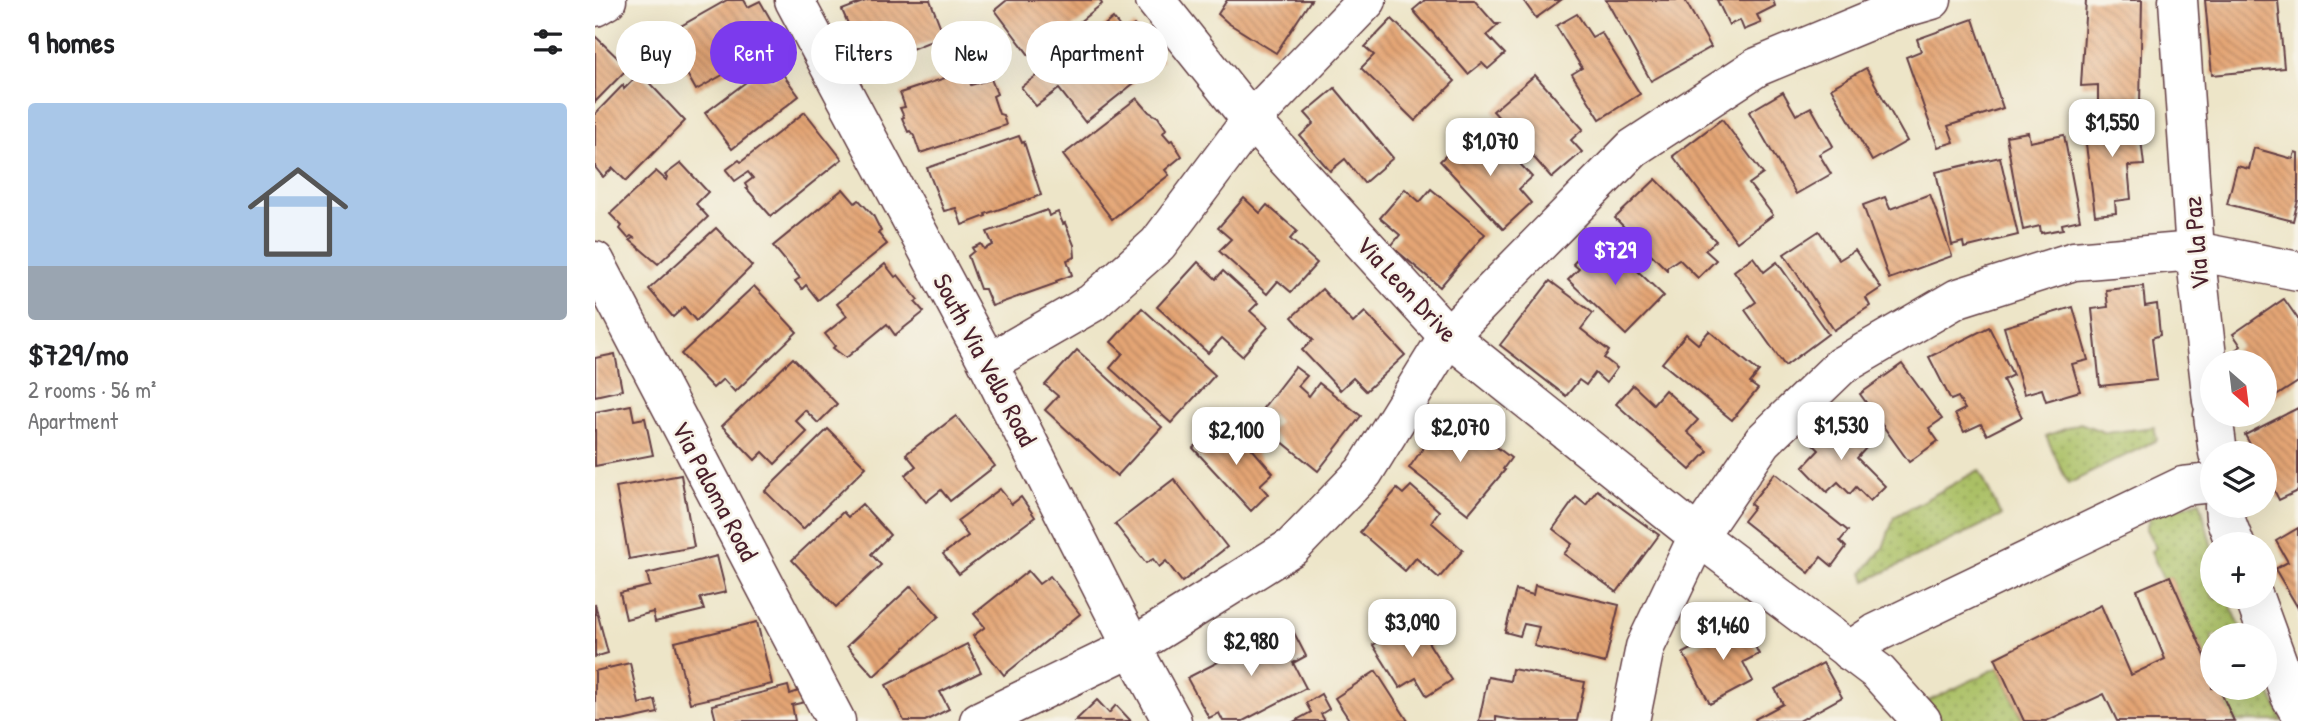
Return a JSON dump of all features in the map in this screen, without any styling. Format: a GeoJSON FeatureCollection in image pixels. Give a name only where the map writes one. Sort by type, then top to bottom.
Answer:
{"type":"FeatureCollection","features":[{"type":"Feature","properties":{"kind":"lane"},"geometry":{"type":"LineString","coordinates":[[595,7],[607,0]]}},
{"type":"Feature","properties":{"kind":"lane","name":"South Via Vello Road"},"geometry":{"type":"LineString","coordinates":[[794,0],[988,363],[1172,721]]}},
{"type":"Feature","properties":{"kind":"lane","name":"Via Leon Drive"},"geometry":{"type":"LineString","coordinates":[[1156,0],[1251,120],[1448,336],[1698,536],[1878,672],[1922,721]]}},
{"type":"Feature","properties":{"kind":"lane"},"geometry":{"type":"LineString","coordinates":[[988,363],[1092,303],[1158,244],[1251,120],[1367,0]]}},
{"type":"Feature","properties":{"kind":"lane"},"geometry":{"type":"LineString","coordinates":[[979,721],[1132,647],[1292,547],[1364,472],[1448,336],[1633,148],[1757,67],[1889,12],[1932,0]]}},
{"type":"Feature","properties":{"kind":"lane","name":"Via la Paz"},"geometry":{"type":"LineString","coordinates":[[2178,0],[2195,251],[2206,350]]}},
{"type":"Feature","properties":{"kind":"lane"},"geometry":{"type":"LineString","coordinates":[[1630,721],[1645,647],[1698,536],[1763,441],[1841,366],[1958,298],[2074,261],[2195,251],[2298,271]]}},
{"type":"Feature","properties":{"kind":"lane","name":"Via Paloma Road"},"geometry":{"type":"LineString","coordinates":[[595,261],[836,721]]}},
{"type":"Feature","properties":{"kind":"lane"},"geometry":{"type":"LineString","coordinates":[[1849,651],[1876,633],[2183,486],[2200,484]]}},
{"type":"Feature","properties":{"kind":"lane"},"geometry":{"type":"LineString","coordinates":[[2258,609],[2290,696],[2298,710]]}},
{"type":"Feature","properties":{"kind":"green space"},"geometry":{"type":"Polygon","coordinates":[[[2080,423],[2106,433],[2154,427],[2157,440],[2068,484],[2046,436],[2080,423]]]}},
{"type":"Feature","properties":{"kind":"green space"},"geometry":{"type":"Polygon","coordinates":[[[1979,470],[2001,516],[1866,581],[1863,572],[1883,548],[1894,517],[1979,470]]]}},
{"type":"Feature","properties":{"kind":"green space"},"geometry":{"type":"Polygon","coordinates":[[[2200,501],[2200,518],[2204,518],[2208,532],[2200,532],[2200,609],[2232,609],[2239,623],[2200,623],[2200,645],[2170,577],[2163,579],[2151,551],[2156,548],[2146,529],[2150,517],[2200,501]]]}},
{"type":"Feature","properties":{"kind":"green space"},"geometry":{"type":"Polygon","coordinates":[[[1999,667],[2023,721],[1939,721],[1924,703],[1999,667]]]}},
{"type":"Feature","properties":{"kind":"green space"},"geometry":{"type":"Polygon","coordinates":[[[2224,700],[2274,700],[2283,721],[2234,721],[2224,700]]]}},
{"type":"Feature","properties":{"kind":"building"},"geometry":{"type":"Polygon","coordinates":[[[727,0],[744,0],[748,7],[760,1],[772,21],[710,21],[710,82],[696,90],[693,84],[696,84],[696,21],[690,21],[727,0]]]}},
{"type":"Feature","properties":{"kind":"building"},"geometry":{"type":"Polygon","coordinates":[[[868,0],[930,0],[938,21],[931,21],[931,41],[917,47],[917,21],[847,21],[842,10],[868,0]]]}},
{"type":"Feature","properties":{"kind":"building"},"geometry":{"type":"Polygon","coordinates":[[[1007,0],[1100,0],[1102,4],[1080,21],[1026,21],[1026,51],[1012,33],[1012,21],[1003,21],[995,10],[1007,0]]]}},
{"type":"Feature","properties":{"kind":"building"},"geometry":{"type":"Polygon","coordinates":[[[1227,0],[1311,0],[1276,53],[1218,14],[1227,0]]]}},
{"type":"Feature","properties":{"kind":"building"},"geometry":{"type":"Polygon","coordinates":[[[1425,0],[1474,0],[1495,24],[1499,24],[1487,35],[1505,54],[1488,69],[1482,63],[1468,74],[1413,10],[1425,0]]]}},
{"type":"Feature","properties":{"kind":"building"},"geometry":{"type":"Polygon","coordinates":[[[1523,0],[1561,0],[1536,18],[1523,0]]]}},
{"type":"Feature","properties":{"kind":"building"},"geometry":{"type":"Polygon","coordinates":[[[1606,0],[1685,0],[1711,47],[1651,81],[1606,0]]]}},
{"type":"Feature","properties":{"kind":"building"},"geometry":{"type":"Polygon","coordinates":[[[1717,0],[1773,0],[1775,6],[1757,15],[1761,23],[1744,30],[1740,20],[1729,25],[1717,0]]]}},
{"type":"Feature","properties":{"kind":"building"},"geometry":{"type":"Polygon","coordinates":[[[2086,0],[2142,0],[2140,104],[2098,106],[2098,85],[2081,86],[2086,0]]]}},
{"type":"Feature","properties":{"kind":"building"},"geometry":{"type":"Polygon","coordinates":[[[2205,0],[2278,0],[2284,68],[2212,75],[2205,0]]]}},
{"type":"Feature","properties":{"kind":"building"},"geometry":{"type":"Polygon","coordinates":[[[1577,14],[1592,37],[1601,32],[1640,94],[1600,119],[1572,74],[1582,68],[1556,26],[1577,14]]]}},
{"type":"Feature","properties":{"kind":"building"},"geometry":{"type":"Polygon","coordinates":[[[1392,19],[1455,81],[1415,121],[1361,68],[1374,55],[1365,47],[1392,19]]]}},
{"type":"Feature","properties":{"kind":"building"},"geometry":{"type":"Polygon","coordinates":[[[1973,19],[2003,108],[1948,126],[1954,142],[1938,147],[1906,57],[1921,51],[1917,39],[1973,19]]]}},
{"type":"Feature","properties":{"kind":"building"},"geometry":{"type":"Polygon","coordinates":[[[595,36],[616,56],[616,80],[595,102],[595,36]]]}},
{"type":"Feature","properties":{"kind":"building"},"geometry":{"type":"Polygon","coordinates":[[[1866,68],[1907,141],[1872,161],[1831,88],[1866,68]]]}},
{"type":"Feature","properties":{"kind":"building"},"geometry":{"type":"Polygon","coordinates":[[[1535,75],[1583,129],[1571,140],[1582,152],[1552,178],[1493,111],[1535,75]]]}},
{"type":"Feature","properties":{"kind":"building"},"geometry":{"type":"Polygon","coordinates":[[[931,83],[993,84],[997,94],[993,96],[1006,125],[920,153],[914,136],[908,132],[902,118],[904,117],[900,108],[905,107],[900,93],[931,83]]]}},
{"type":"Feature","properties":{"kind":"building"},"geometry":{"type":"Polygon","coordinates":[[[1026,83],[1133,84],[1085,122],[1059,89],[1036,106],[1021,87],[1026,83]]]}},
{"type":"Feature","properties":{"kind":"building"},"geometry":{"type":"Polygon","coordinates":[[[629,84],[650,84],[685,121],[626,181],[613,168],[603,177],[595,167],[595,114],[623,85],[624,89],[629,84]]]}},
{"type":"Feature","properties":{"kind":"building"},"geometry":{"type":"Polygon","coordinates":[[[743,84],[790,84],[799,96],[732,149],[705,113],[743,84]]]}},
{"type":"Feature","properties":{"kind":"building"},"geometry":{"type":"Polygon","coordinates":[[[1335,88],[1393,158],[1364,183],[1345,159],[1330,171],[1300,136],[1314,123],[1305,113],[1335,88]]]}},
{"type":"Feature","properties":{"kind":"building"},"geometry":{"type":"Polygon","coordinates":[[[1783,92],[1796,115],[1811,107],[1833,146],[1819,154],[1831,174],[1796,194],[1749,112],[1783,92]]]}},
{"type":"Feature","properties":{"kind":"building"},"geometry":{"type":"Polygon","coordinates":[[[1137,98],[1149,112],[1158,117],[1166,129],[1163,133],[1172,140],[1182,156],[1165,170],[1169,175],[1112,219],[1063,155],[1137,98]]]}},
{"type":"Feature","properties":{"kind":"building"},"geometry":{"type":"Polygon","coordinates":[[[805,112],[842,159],[771,216],[747,189],[745,184],[753,178],[748,172],[735,181],[726,170],[739,160],[741,162],[805,112]]]}},
{"type":"Feature","properties":{"kind":"building"},"geometry":{"type":"Polygon","coordinates":[[[2138,114],[2144,165],[2128,166],[2131,199],[2115,201],[2116,213],[2095,215],[2083,121],[2138,114]]]}},
{"type":"Feature","properties":{"kind":"building"},"geometry":{"type":"Polygon","coordinates":[[[1722,119],[1763,174],[1749,184],[1773,215],[1737,242],[1673,156],[1722,119]]]}},
{"type":"Feature","properties":{"kind":"building"},"geometry":{"type":"Polygon","coordinates":[[[1472,131],[1492,154],[1502,144],[1532,177],[1519,189],[1531,203],[1503,229],[1440,161],[1472,131]]]}},
{"type":"Feature","properties":{"kind":"building"},"geometry":{"type":"Polygon","coordinates":[[[2028,132],[2030,142],[2064,135],[2080,220],[2062,224],[2063,229],[2041,233],[2040,226],[2023,230],[2006,136],[2028,132]]]}},
{"type":"Feature","properties":{"kind":"building"},"geometry":{"type":"Polygon","coordinates":[[[1019,136],[1022,143],[1024,142],[1041,195],[985,214],[986,216],[962,225],[956,208],[944,211],[927,168],[1019,136]]]}},
{"type":"Feature","properties":{"kind":"building"},"geometry":{"type":"Polygon","coordinates":[[[2254,148],[2293,159],[2295,152],[2298,153],[2298,200],[2293,221],[2227,204],[2237,166],[2249,169],[2254,148]]]}},
{"type":"Feature","properties":{"kind":"building"},"geometry":{"type":"Polygon","coordinates":[[[2000,157],[2018,235],[1964,248],[1963,242],[1952,245],[1936,172],[2000,157]]]}},
{"type":"Feature","properties":{"kind":"building"},"geometry":{"type":"Polygon","coordinates":[[[681,163],[708,192],[696,204],[708,217],[658,264],[630,240],[634,238],[628,238],[620,229],[622,226],[610,214],[656,171],[666,180],[665,175],[681,163]]]}},
{"type":"Feature","properties":{"kind":"building"},"geometry":{"type":"Polygon","coordinates":[[[1656,179],[1716,241],[1705,250],[1716,260],[1698,278],[1679,259],[1667,267],[1667,270],[1615,218],[1656,179]]]}},
{"type":"Feature","properties":{"kind":"building"},"geometry":{"type":"Polygon","coordinates":[[[843,189],[855,203],[859,200],[873,215],[881,231],[878,233],[887,244],[818,300],[806,285],[802,289],[795,281],[800,278],[773,246],[843,189]]]}},
{"type":"Feature","properties":{"kind":"building"},"geometry":{"type":"Polygon","coordinates":[[[1405,189],[1420,202],[1431,189],[1485,234],[1440,287],[1391,246],[1400,235],[1380,218],[1405,189]]]}},
{"type":"Feature","properties":{"kind":"building"},"geometry":{"type":"Polygon","coordinates":[[[1930,194],[1952,256],[1889,279],[1863,205],[1885,197],[1890,209],[1930,194]]]}},
{"type":"Feature","properties":{"kind":"building"},"geometry":{"type":"Polygon","coordinates":[[[1244,198],[1260,213],[1267,205],[1297,231],[1290,239],[1317,263],[1291,292],[1278,281],[1267,294],[1219,251],[1231,239],[1218,228],[1244,198]]]}},
{"type":"Feature","properties":{"kind":"building"},"geometry":{"type":"Polygon","coordinates":[[[1047,210],[1049,216],[1058,212],[1074,245],[1075,257],[1067,260],[1072,275],[992,306],[985,289],[980,289],[968,256],[974,251],[972,248],[981,244],[984,249],[993,245],[987,232],[1047,210]]]}},
{"type":"Feature","properties":{"kind":"building"},"geometry":{"type":"Polygon","coordinates":[[[716,228],[752,266],[696,321],[684,307],[673,317],[649,289],[716,228]]]}},
{"type":"Feature","properties":{"kind":"building"},"geometry":{"type":"Polygon","coordinates":[[[1819,231],[1839,260],[1855,250],[1881,288],[1866,298],[1870,306],[1834,330],[1784,254],[1819,231]]]}},
{"type":"Feature","properties":{"kind":"building"},"geometry":{"type":"Polygon","coordinates":[[[1606,241],[1664,296],[1626,335],[1568,280],[1579,269],[1573,264],[1590,246],[1596,251],[1606,241]]]}},
{"type":"Feature","properties":{"kind":"building"},"geometry":{"type":"Polygon","coordinates":[[[1753,257],[1764,272],[1777,262],[1828,334],[1785,366],[1745,310],[1756,302],[1734,271],[1753,257]]]}},
{"type":"Feature","properties":{"kind":"building"},"geometry":{"type":"Polygon","coordinates":[[[1198,262],[1216,279],[1223,271],[1258,303],[1250,311],[1268,327],[1242,356],[1222,338],[1208,353],[1157,307],[1198,262]]]}},
{"type":"Feature","properties":{"kind":"building"},"geometry":{"type":"Polygon","coordinates":[[[885,264],[895,277],[898,275],[924,312],[895,335],[887,324],[846,358],[833,348],[835,346],[825,334],[847,316],[837,304],[885,264]]]}},
{"type":"Feature","properties":{"kind":"building"},"geometry":{"type":"Polygon","coordinates":[[[1550,281],[1593,313],[1581,329],[1609,351],[1604,358],[1617,368],[1606,383],[1595,373],[1586,385],[1579,380],[1566,396],[1500,345],[1550,281]]]}},
{"type":"Feature","properties":{"kind":"building"},"geometry":{"type":"Polygon","coordinates":[[[754,286],[797,332],[735,392],[723,379],[713,388],[681,354],[754,286]]]}},
{"type":"Feature","properties":{"kind":"building"},"geometry":{"type":"Polygon","coordinates":[[[2143,286],[2145,306],[2157,304],[2160,335],[2152,338],[2157,380],[2100,386],[2092,309],[2108,307],[2106,290],[2143,286]]]}},
{"type":"Feature","properties":{"kind":"building"},"geometry":{"type":"Polygon","coordinates":[[[1322,289],[1353,323],[1365,312],[1405,355],[1366,391],[1353,378],[1340,390],[1302,350],[1313,340],[1292,317],[1322,289]]]}},
{"type":"Feature","properties":{"kind":"building"},"geometry":{"type":"Polygon","coordinates":[[[2284,299],[2298,319],[2298,382],[2277,396],[2277,350],[2235,350],[2241,346],[2233,334],[2284,299]]]}},
{"type":"Feature","properties":{"kind":"building"},"geometry":{"type":"Polygon","coordinates":[[[2073,307],[2088,360],[2072,364],[2080,391],[2046,401],[2042,389],[2024,394],[2004,327],[2073,307]]]}},
{"type":"Feature","properties":{"kind":"building"},"geometry":{"type":"Polygon","coordinates":[[[1142,308],[1215,375],[1171,423],[1110,368],[1123,353],[1111,342],[1142,308]]]}},
{"type":"Feature","properties":{"kind":"building"},"geometry":{"type":"Polygon","coordinates":[[[1989,327],[2013,375],[2003,380],[2022,417],[1987,435],[1981,424],[1964,432],[1955,414],[1965,409],[1958,397],[1951,400],[1929,357],[1989,327]]]}},
{"type":"Feature","properties":{"kind":"building"},"geometry":{"type":"Polygon","coordinates":[[[1709,331],[1759,372],[1750,383],[1758,389],[1732,420],[1662,363],[1686,334],[1698,344],[1709,331]]]}},
{"type":"Feature","properties":{"kind":"building"},"geometry":{"type":"Polygon","coordinates":[[[1077,350],[1162,427],[1117,476],[1045,410],[1058,396],[1045,385],[1077,350]]]}},
{"type":"Feature","properties":{"kind":"building"},"geometry":{"type":"Polygon","coordinates":[[[615,354],[622,390],[595,396],[595,358],[615,354]]]}},
{"type":"Feature","properties":{"kind":"building"},"geometry":{"type":"Polygon","coordinates":[[[793,358],[837,404],[818,423],[805,410],[795,420],[807,432],[775,464],[763,452],[755,460],[722,426],[793,358]]]}},
{"type":"Feature","properties":{"kind":"building"},"geometry":{"type":"Polygon","coordinates":[[[1902,364],[1942,419],[1929,428],[1938,441],[1909,462],[1860,394],[1902,364]]]}},
{"type":"Feature","properties":{"kind":"building"},"geometry":{"type":"Polygon","coordinates":[[[1295,367],[1307,376],[1298,386],[1309,396],[1319,383],[1361,416],[1318,471],[1270,432],[1279,421],[1263,408],[1295,367]]]}},
{"type":"Feature","properties":{"kind":"building"},"geometry":{"type":"Polygon","coordinates":[[[1633,385],[1653,404],[1665,390],[1698,420],[1687,432],[1708,451],[1690,470],[1616,404],[1633,385]]]}},
{"type":"Feature","properties":{"kind":"building"},"geometry":{"type":"Polygon","coordinates":[[[631,405],[634,420],[645,418],[653,455],[595,466],[595,412],[631,405]]]}},
{"type":"Feature","properties":{"kind":"building"},"geometry":{"type":"Polygon","coordinates":[[[2298,408],[2298,491],[2279,500],[2277,441],[2248,441],[2245,435],[2261,427],[2277,427],[2277,419],[2298,408]]]}},
{"type":"Feature","properties":{"kind":"building"},"geometry":{"type":"Polygon","coordinates":[[[1455,415],[1511,458],[1503,469],[1505,470],[1468,514],[1409,468],[1442,421],[1447,426],[1455,415]]]}},
{"type":"Feature","properties":{"kind":"building"},"geometry":{"type":"Polygon","coordinates":[[[956,416],[995,466],[950,501],[941,490],[926,502],[905,475],[916,466],[906,454],[956,416]]]}},
{"type":"Feature","properties":{"kind":"building"},"geometry":{"type":"Polygon","coordinates":[[[1822,422],[1832,432],[1842,423],[1866,448],[1857,458],[1885,486],[1870,501],[1856,487],[1850,494],[1838,482],[1827,492],[1803,467],[1819,450],[1806,437],[1822,422]]]}},
{"type":"Feature","properties":{"kind":"building"},"geometry":{"type":"Polygon","coordinates":[[[828,429],[866,467],[803,529],[765,491],[828,429]]]}},
{"type":"Feature","properties":{"kind":"building"},"geometry":{"type":"Polygon","coordinates":[[[1212,431],[1227,447],[1240,435],[1273,473],[1260,485],[1268,494],[1251,511],[1193,448],[1212,431]]]}},
{"type":"Feature","properties":{"kind":"building"},"geometry":{"type":"Polygon","coordinates":[[[1775,473],[1848,531],[1840,541],[1846,547],[1832,566],[1821,557],[1809,573],[1743,521],[1754,507],[1750,504],[1775,473]]]}},
{"type":"Feature","properties":{"kind":"building"},"geometry":{"type":"Polygon","coordinates":[[[681,475],[694,547],[629,559],[616,487],[681,475]]]}},
{"type":"Feature","properties":{"kind":"building"},"geometry":{"type":"Polygon","coordinates":[[[1174,479],[1227,547],[1182,582],[1166,561],[1159,567],[1153,559],[1146,563],[1115,524],[1174,479]]]}},
{"type":"Feature","properties":{"kind":"building"},"geometry":{"type":"Polygon","coordinates":[[[1411,486],[1439,511],[1431,522],[1463,550],[1439,578],[1416,558],[1405,571],[1360,532],[1397,489],[1403,494],[1411,486]]]}},
{"type":"Feature","properties":{"kind":"building"},"geometry":{"type":"Polygon","coordinates":[[[1000,489],[1012,504],[1021,497],[1035,517],[959,574],[943,554],[968,536],[957,521],[1000,489]]]}},
{"type":"Feature","properties":{"kind":"building"},"geometry":{"type":"Polygon","coordinates":[[[1597,490],[1659,535],[1617,592],[1564,554],[1572,544],[1553,529],[1576,497],[1586,505],[1597,490]]]}},
{"type":"Feature","properties":{"kind":"building"},"geometry":{"type":"Polygon","coordinates":[[[862,504],[890,535],[871,554],[881,565],[836,607],[792,560],[843,512],[848,517],[862,504]]]}},
{"type":"Feature","properties":{"kind":"building"},"geometry":{"type":"Polygon","coordinates":[[[2298,528],[2298,608],[2277,572],[2277,568],[2288,562],[2277,540],[2298,528]]]}},
{"type":"Feature","properties":{"kind":"building"},"geometry":{"type":"Polygon","coordinates":[[[717,556],[726,592],[700,598],[704,610],[655,622],[653,612],[626,619],[620,593],[650,586],[647,574],[717,556]]]}},
{"type":"Feature","properties":{"kind":"building"},"geometry":{"type":"Polygon","coordinates":[[[1028,571],[1039,584],[1050,576],[1080,614],[1004,675],[973,636],[985,627],[974,614],[1028,571]]]}},
{"type":"Feature","properties":{"kind":"building"},"geometry":{"type":"Polygon","coordinates":[[[2170,576],[2200,645],[2200,700],[2224,700],[2234,721],[2117,721],[2104,694],[2046,721],[2024,721],[1995,658],[2101,605],[2131,675],[2165,659],[2137,590],[2170,576]]]}},
{"type":"Feature","properties":{"kind":"building"},"geometry":{"type":"Polygon","coordinates":[[[1535,585],[1619,605],[1605,663],[1534,646],[1539,627],[1524,624],[1520,636],[1505,632],[1516,590],[1533,595],[1535,585]]]}},
{"type":"Feature","properties":{"kind":"building"},"geometry":{"type":"Polygon","coordinates":[[[911,586],[939,616],[874,676],[847,646],[911,586]]]}},
{"type":"Feature","properties":{"kind":"building"},"geometry":{"type":"Polygon","coordinates":[[[595,604],[608,653],[595,657],[595,604]]]}},
{"type":"Feature","properties":{"kind":"building"},"geometry":{"type":"Polygon","coordinates":[[[1414,620],[1452,680],[1427,696],[1416,678],[1400,688],[1373,645],[1414,620]]]}},
{"type":"Feature","properties":{"kind":"building"},"geometry":{"type":"Polygon","coordinates":[[[757,622],[772,684],[690,703],[675,642],[757,622]]]}},
{"type":"Feature","properties":{"kind":"building"},"geometry":{"type":"Polygon","coordinates":[[[1742,622],[1759,654],[1743,662],[1753,681],[1710,704],[1683,653],[1742,622]]]}},
{"type":"Feature","properties":{"kind":"building"},"geometry":{"type":"Polygon","coordinates":[[[1290,625],[1306,656],[1293,663],[1306,688],[1243,721],[1223,721],[1219,713],[1209,718],[1187,678],[1290,625]]]}},
{"type":"Feature","properties":{"kind":"building"},"geometry":{"type":"Polygon","coordinates":[[[967,644],[981,672],[940,692],[949,709],[925,721],[904,721],[886,685],[967,644]]]}},
{"type":"Feature","properties":{"kind":"building"},"geometry":{"type":"Polygon","coordinates":[[[630,663],[639,704],[655,700],[658,713],[622,721],[595,721],[595,671],[630,663]]]}},
{"type":"Feature","properties":{"kind":"building"},"geometry":{"type":"Polygon","coordinates":[[[1823,663],[1842,697],[1799,721],[1756,721],[1755,719],[1783,704],[1775,689],[1823,663]]]}},
{"type":"Feature","properties":{"kind":"building"},"geometry":{"type":"Polygon","coordinates":[[[1512,669],[1585,682],[1577,721],[1520,721],[1496,717],[1496,721],[1479,721],[1488,677],[1510,681],[1512,669]]]}},
{"type":"Feature","properties":{"kind":"building"},"geometry":{"type":"Polygon","coordinates":[[[1376,671],[1408,721],[1350,721],[1335,698],[1376,671]]]}},
{"type":"Feature","properties":{"kind":"building"},"geometry":{"type":"Polygon","coordinates":[[[788,686],[790,694],[802,690],[805,702],[792,705],[795,721],[716,721],[712,705],[788,686]]]}},
{"type":"Feature","properties":{"kind":"building"},"geometry":{"type":"Polygon","coordinates":[[[1321,694],[1329,709],[1321,714],[1325,721],[1295,721],[1311,712],[1306,703],[1321,694]]]}},
{"type":"Feature","properties":{"kind":"building"},"geometry":{"type":"Polygon","coordinates":[[[1097,700],[1109,713],[1116,705],[1131,721],[1075,721],[1097,700]]]}}]}
